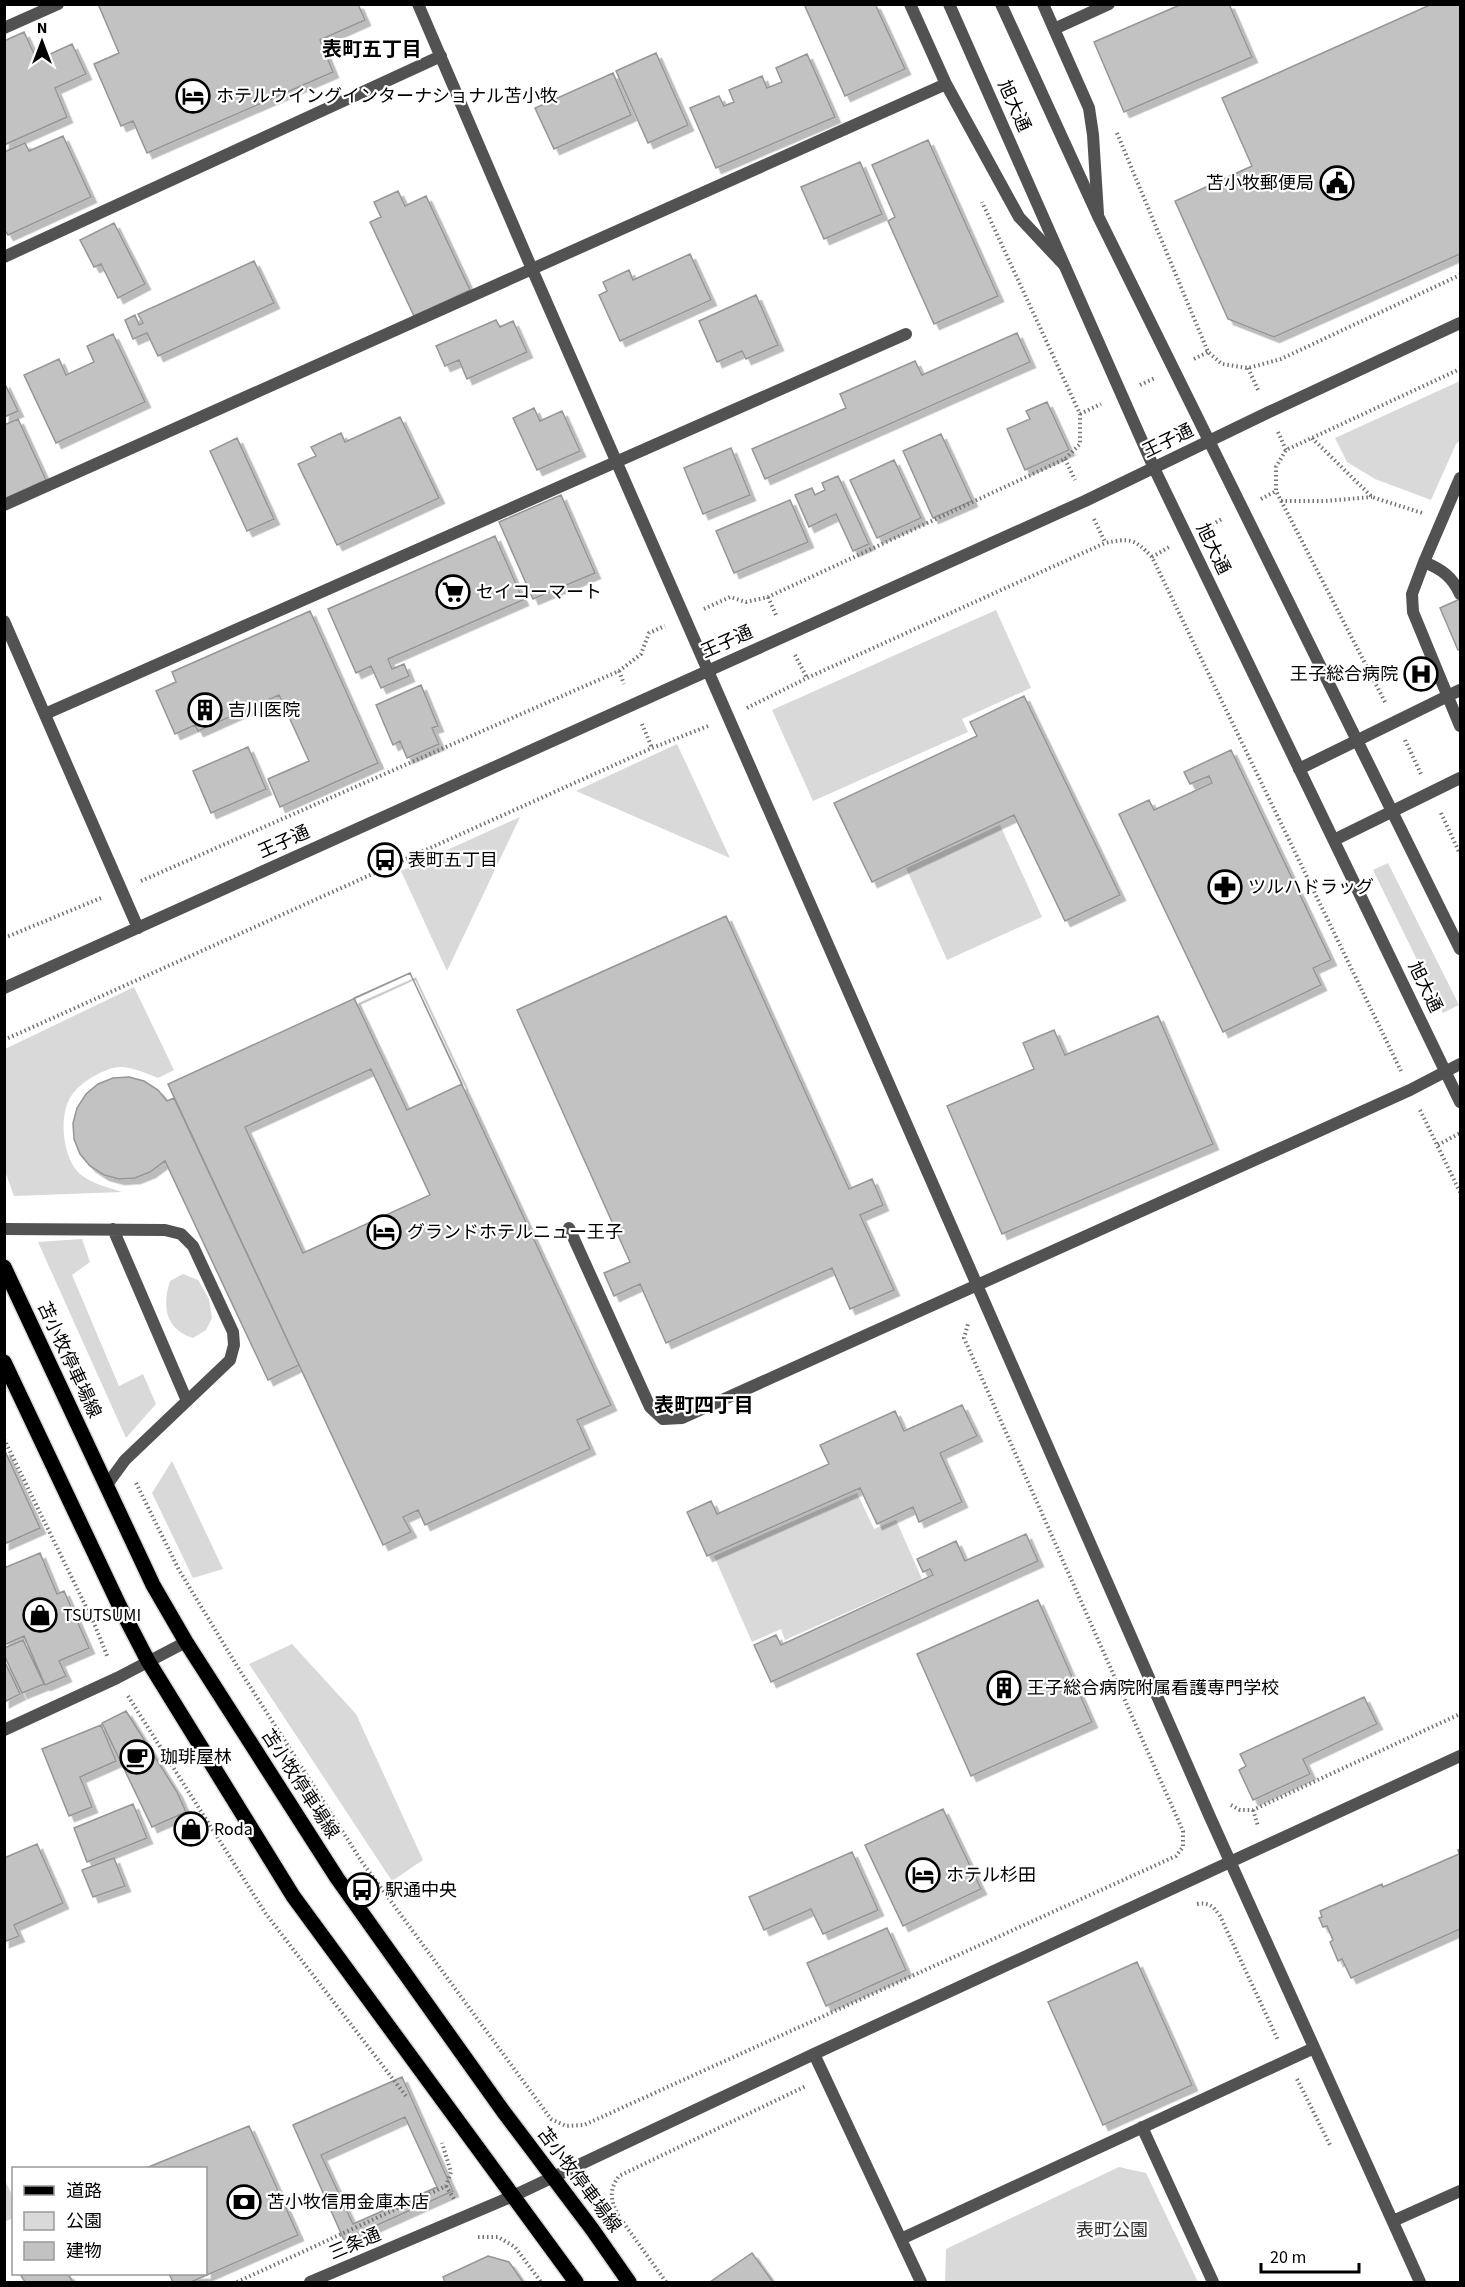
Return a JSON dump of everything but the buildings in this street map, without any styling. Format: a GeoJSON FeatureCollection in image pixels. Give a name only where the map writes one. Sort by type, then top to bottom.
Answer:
{"type":"FeatureCollection","features":[{"type":"Feature","properties":{"kind":"main road","name":"苫小牧停車場線"},"geometry":{"type":"LineString","coordinates":[[4,1267],[153,1585],[186,1642],[337,1878],[629,2283]]}},
{"type":"Feature","properties":{"kind":"main road"},"geometry":{"type":"LineString","coordinates":[[4,1362],[120,1608],[148,1661],[293,1896],[576,2283]]}},
{"type":"Feature","properties":{"kind":"street"},"geometry":{"type":"LineString","coordinates":[[4,28],[58,4]]}},
{"type":"Feature","properties":{"kind":"street"},"geometry":{"type":"LineString","coordinates":[[418,4],[1230,1862],[1420,2283]]}},
{"type":"Feature","properties":{"kind":"street"},"geometry":{"type":"LineString","coordinates":[[910,4],[946,84],[1019,217],[1066,267]]}},
{"type":"Feature","properties":{"kind":"street","name":"旭大通"},"geometry":{"type":"LineString","coordinates":[[949,4],[1154,468],[1461,1102]]}},
{"type":"Feature","properties":{"kind":"street","name":"旭大通"},"geometry":{"type":"LineString","coordinates":[[1001,4],[1098,216],[1461,949]]}},
{"type":"Feature","properties":{"kind":"street"},"geometry":{"type":"LineString","coordinates":[[1043,4],[1089,108],[1094,135],[1098,216]]}},
{"type":"Feature","properties":{"kind":"street"},"geometry":{"type":"LineString","coordinates":[[1054,29],[1109,4]]}},
{"type":"Feature","properties":{"kind":"street"},"geometry":{"type":"LineString","coordinates":[[4,257],[441,56]]}},
{"type":"Feature","properties":{"kind":"street"},"geometry":{"type":"LineString","coordinates":[[4,505],[946,84]]}},
{"type":"Feature","properties":{"kind":"street","name":"王子通"},"geometry":{"type":"LineString","coordinates":[[4,988],[1085,501],[1461,322]]}},
{"type":"Feature","properties":{"kind":"street"},"geometry":{"type":"LineString","coordinates":[[45,714],[906,334]]}},
{"type":"Feature","properties":{"kind":"street"},"geometry":{"type":"LineString","coordinates":[[1461,478],[1412,594],[1413,612],[1461,726]]}},
{"type":"Feature","properties":{"kind":"street"},"geometry":{"type":"LineString","coordinates":[[1424,562],[1444,570],[1455,582],[1461,594]]}},
{"type":"Feature","properties":{"kind":"street"},"geometry":{"type":"LineString","coordinates":[[4,621],[138,928]]}},
{"type":"Feature","properties":{"kind":"street"},"geometry":{"type":"LineString","coordinates":[[1299,769],[1461,690]]}},
{"type":"Feature","properties":{"kind":"street"},"geometry":{"type":"LineString","coordinates":[[1334,840],[1461,778]]}},
{"type":"Feature","properties":{"kind":"street"},"geometry":{"type":"LineString","coordinates":[[569,1228],[650,1407],[663,1419],[682,1418],[1410,1090],[1461,1064]]}},
{"type":"Feature","properties":{"kind":"street"},"geometry":{"type":"LineString","coordinates":[[4,1229],[165,1230],[181,1234],[193,1246],[233,1332],[234,1345],[230,1360],[124,1460],[106,1486]]}},
{"type":"Feature","properties":{"kind":"street"},"geometry":{"type":"LineString","coordinates":[[113,1229],[187,1401]]}},
{"type":"Feature","properties":{"kind":"street"},"geometry":{"type":"LineString","coordinates":[[4,1730],[117,1678],[186,1642]]}},
{"type":"Feature","properties":{"kind":"street","name":"三条通"},"geometry":{"type":"LineString","coordinates":[[310,2283],[513,2196],[814,2054],[1461,1756]]}},
{"type":"Feature","properties":{"kind":"street"},"geometry":{"type":"LineString","coordinates":[[901,2239],[1314,2048]]}},
{"type":"Feature","properties":{"kind":"street"},"geometry":{"type":"LineString","coordinates":[[814,2054],[921,2283]]}},
{"type":"Feature","properties":{"kind":"street"},"geometry":{"type":"LineString","coordinates":[[1142,2127],[1213,2283]]}},
{"type":"Feature","properties":{"kind":"street"},"geometry":{"type":"LineString","coordinates":[[1393,2221],[1461,2191]]}},
{"type":"Feature","properties":{"kind":"path"},"geometry":{"type":"LineString","coordinates":[[1116,131],[1208,352],[1222,364],[1248,368],[1281,359],[1461,275]]}},
{"type":"Feature","properties":{"kind":"path"},"geometry":{"type":"LineString","coordinates":[[1461,369],[1286,450],[1276,467],[1276,491],[1461,854]]}},
{"type":"Feature","properties":{"kind":"path"},"geometry":{"type":"LineString","coordinates":[[1312,438],[1372,497]]}},
{"type":"Feature","properties":{"kind":"path"},"geometry":{"type":"LineString","coordinates":[[1152,557],[1276,491]]}},
{"type":"Feature","properties":{"kind":"path"},"geometry":{"type":"LineString","coordinates":[[1281,501],[1325,501],[1372,497],[1442,520]]}},
{"type":"Feature","properties":{"kind":"path"},"geometry":{"type":"LineString","coordinates":[[4,1040],[642,753],[729,717],[807,678],[1105,543],[1126,539],[1139,543],[1152,557],[1461,1192]]}},
{"type":"Feature","properties":{"kind":"path"},"geometry":{"type":"LineString","coordinates":[[1438,1145],[1461,1133]]}},
{"type":"Feature","properties":{"kind":"path"},"geometry":{"type":"LineString","coordinates":[[124,1460],[179,1570],[237,1666],[362,1862],[551,2119],[566,2126],[584,2126],[1176,1856],[1183,1847],[1183,1831],[964,1338],[978,1285]]}},
{"type":"Feature","properties":{"kind":"path"},"geometry":{"type":"LineString","coordinates":[[4,1439],[93,1621],[117,1678],[266,1914],[407,2097]]}},
{"type":"Feature","properties":{"kind":"path"},"geometry":{"type":"LineString","coordinates":[[1227,1796],[1232,1807],[1240,1810],[1253,1810],[1461,1713]]}},
{"type":"Feature","properties":{"kind":"path"},"geometry":{"type":"LineString","coordinates":[[1196,1905],[1206,1902],[1214,1906],[1220,1916],[1335,2155]]}},
{"type":"Feature","properties":{"kind":"path"},"geometry":{"type":"LineString","coordinates":[[666,2283],[611,2203],[611,2187],[619,2176],[825,2077]]}},
{"type":"Feature","properties":{"kind":"path"},"geometry":{"type":"LineString","coordinates":[[237,2283],[446,2186],[451,2172],[442,2142]]}},
{"type":"Feature","properties":{"kind":"path"},"geometry":{"type":"LineString","coordinates":[[476,2237],[498,2237],[515,2247],[541,2283]]}},
{"type":"Feature","properties":{"kind":"green space"},"geometry":{"type":"Polygon","coordinates":[[[1460,381],[1460,440],[1456,444],[1431,500],[1375,479],[1347,462],[1335,438],[1460,381]]]}},
{"type":"Feature","properties":{"kind":"green space"},"geometry":{"type":"Polygon","coordinates":[[[996,610],[1031,688],[962,719],[968,732],[813,801],[772,710],[996,610]]]}},
{"type":"Feature","properties":{"kind":"green space"},"geometry":{"type":"Polygon","coordinates":[[[677,744],[730,858],[576,791],[677,744]]]}},
{"type":"Feature","properties":{"kind":"green space"},"geometry":{"type":"Polygon","coordinates":[[[520,817],[447,971],[401,871],[520,817]]]}},
{"type":"Feature","properties":{"kind":"green space"},"geometry":{"type":"Polygon","coordinates":[[[1000,825],[1042,917],[947,960],[906,868],[1000,825]]]}},
{"type":"Feature","properties":{"kind":"green space"},"geometry":{"type":"Polygon","coordinates":[[[1388,863],[1459,1005],[1443,1013],[1373,870],[1388,863]]]}},
{"type":"Feature","properties":{"kind":"green space"},"geometry":{"type":"Polygon","coordinates":[[[134,987],[174,1070],[158,1078],[124,1067],[113,1068],[101,1073],[82,1084],[72,1094],[64,1117],[66,1149],[74,1167],[90,1180],[122,1192],[14,1196],[5,1171],[5,1049],[134,987]]]}},
{"type":"Feature","properties":{"kind":"green space"},"geometry":{"type":"Polygon","coordinates":[[[82,1239],[90,1262],[72,1275],[119,1386],[143,1374],[156,1404],[126,1438],[38,1242],[82,1239]]]}},
{"type":"Feature","properties":{"kind":"green space"},"geometry":{"type":"Polygon","coordinates":[[[183,1274],[198,1280],[209,1299],[212,1318],[206,1330],[193,1338],[176,1329],[171,1323],[166,1308],[170,1281],[183,1274]]]}},
{"type":"Feature","properties":{"kind":"green space"},"geometry":{"type":"Polygon","coordinates":[[[172,1461],[223,1569],[193,1578],[152,1493],[172,1461]]]}},
{"type":"Feature","properties":{"kind":"green space"},"geometry":{"type":"Polygon","coordinates":[[[857,1493],[874,1529],[896,1520],[922,1579],[785,1640],[781,1629],[752,1642],[714,1556],[857,1493]]]}},
{"type":"Feature","properties":{"kind":"green space"},"geometry":{"type":"Polygon","coordinates":[[[292,1644],[356,1714],[423,1860],[392,1881],[249,1664],[292,1644]]]}},
{"type":"Feature","properties":{"kind":"green space","name":"表町公園"},"geometry":{"type":"Polygon","coordinates":[[[1119,2167],[1146,2173],[1198,2282],[945,2282],[946,2249],[1119,2167]]]}},
{"type":"Feature","properties":{"kind":"green space"},"geometry":{"type":"Polygon","coordinates":[[[4,2178],[12,2195],[12,2218],[5,2222],[4,2178]]]}},
{"type":"Feature","properties":{"kind":"place","name":"ホテルウイングインターナショナル苫小牧"},"geometry":{"type":"Point","coordinates":[193,96]}},
{"type":"Feature","properties":{"kind":"place","name":"苫小牧郵便局"},"geometry":{"type":"Point","coordinates":[1337,183]}},
{"type":"Feature","properties":{"kind":"place","name":"セイコーマート"},"geometry":{"type":"Point","coordinates":[453,592]}},
{"type":"Feature","properties":{"kind":"place","name":"王子総合病院"},"geometry":{"type":"Point","coordinates":[1421,674]}},
{"type":"Feature","properties":{"kind":"place","name":"吉川医院"},"geometry":{"type":"Point","coordinates":[205,710]}},
{"type":"Feature","properties":{"kind":"place","name":"表町五丁目"},"geometry":{"type":"Point","coordinates":[385,860]}},
{"type":"Feature","properties":{"kind":"place","name":"ツルハドラッグ"},"geometry":{"type":"Point","coordinates":[1225,887]}},
{"type":"Feature","properties":{"kind":"place","name":"グランドホテルニュー王子"},"geometry":{"type":"Point","coordinates":[384,1232]}},
{"type":"Feature","properties":{"kind":"place","name":"TSUTSUMI"},"geometry":{"type":"Point","coordinates":[40,1615]}},
{"type":"Feature","properties":{"kind":"place","name":"王子総合病院附属看護専門学校"},"geometry":{"type":"Point","coordinates":[1004,1688]}},
{"type":"Feature","properties":{"kind":"place","name":"珈琲屋林"},"geometry":{"type":"Point","coordinates":[137,1757]}},
{"type":"Feature","properties":{"kind":"place","name":"Roda"},"geometry":{"type":"Point","coordinates":[191,1829]}},
{"type":"Feature","properties":{"kind":"place","name":"ホテル杉田"},"geometry":{"type":"Point","coordinates":[923,1875]}},
{"type":"Feature","properties":{"kind":"place","name":"駅通中央"},"geometry":{"type":"Point","coordinates":[362,1890]}},
{"type":"Feature","properties":{"kind":"place","name":"苫小牧信用金庫本店"},"geometry":{"type":"Point","coordinates":[244,2202]}},
{"type":"Feature","properties":{"kind":"district","name":"表町五丁目"},"geometry":{"type":"Point","coordinates":[372,50]}},
{"type":"Feature","properties":{"kind":"district","name":"表町四丁目"},"geometry":{"type":"Point","coordinates":[704,1406]}}]}
